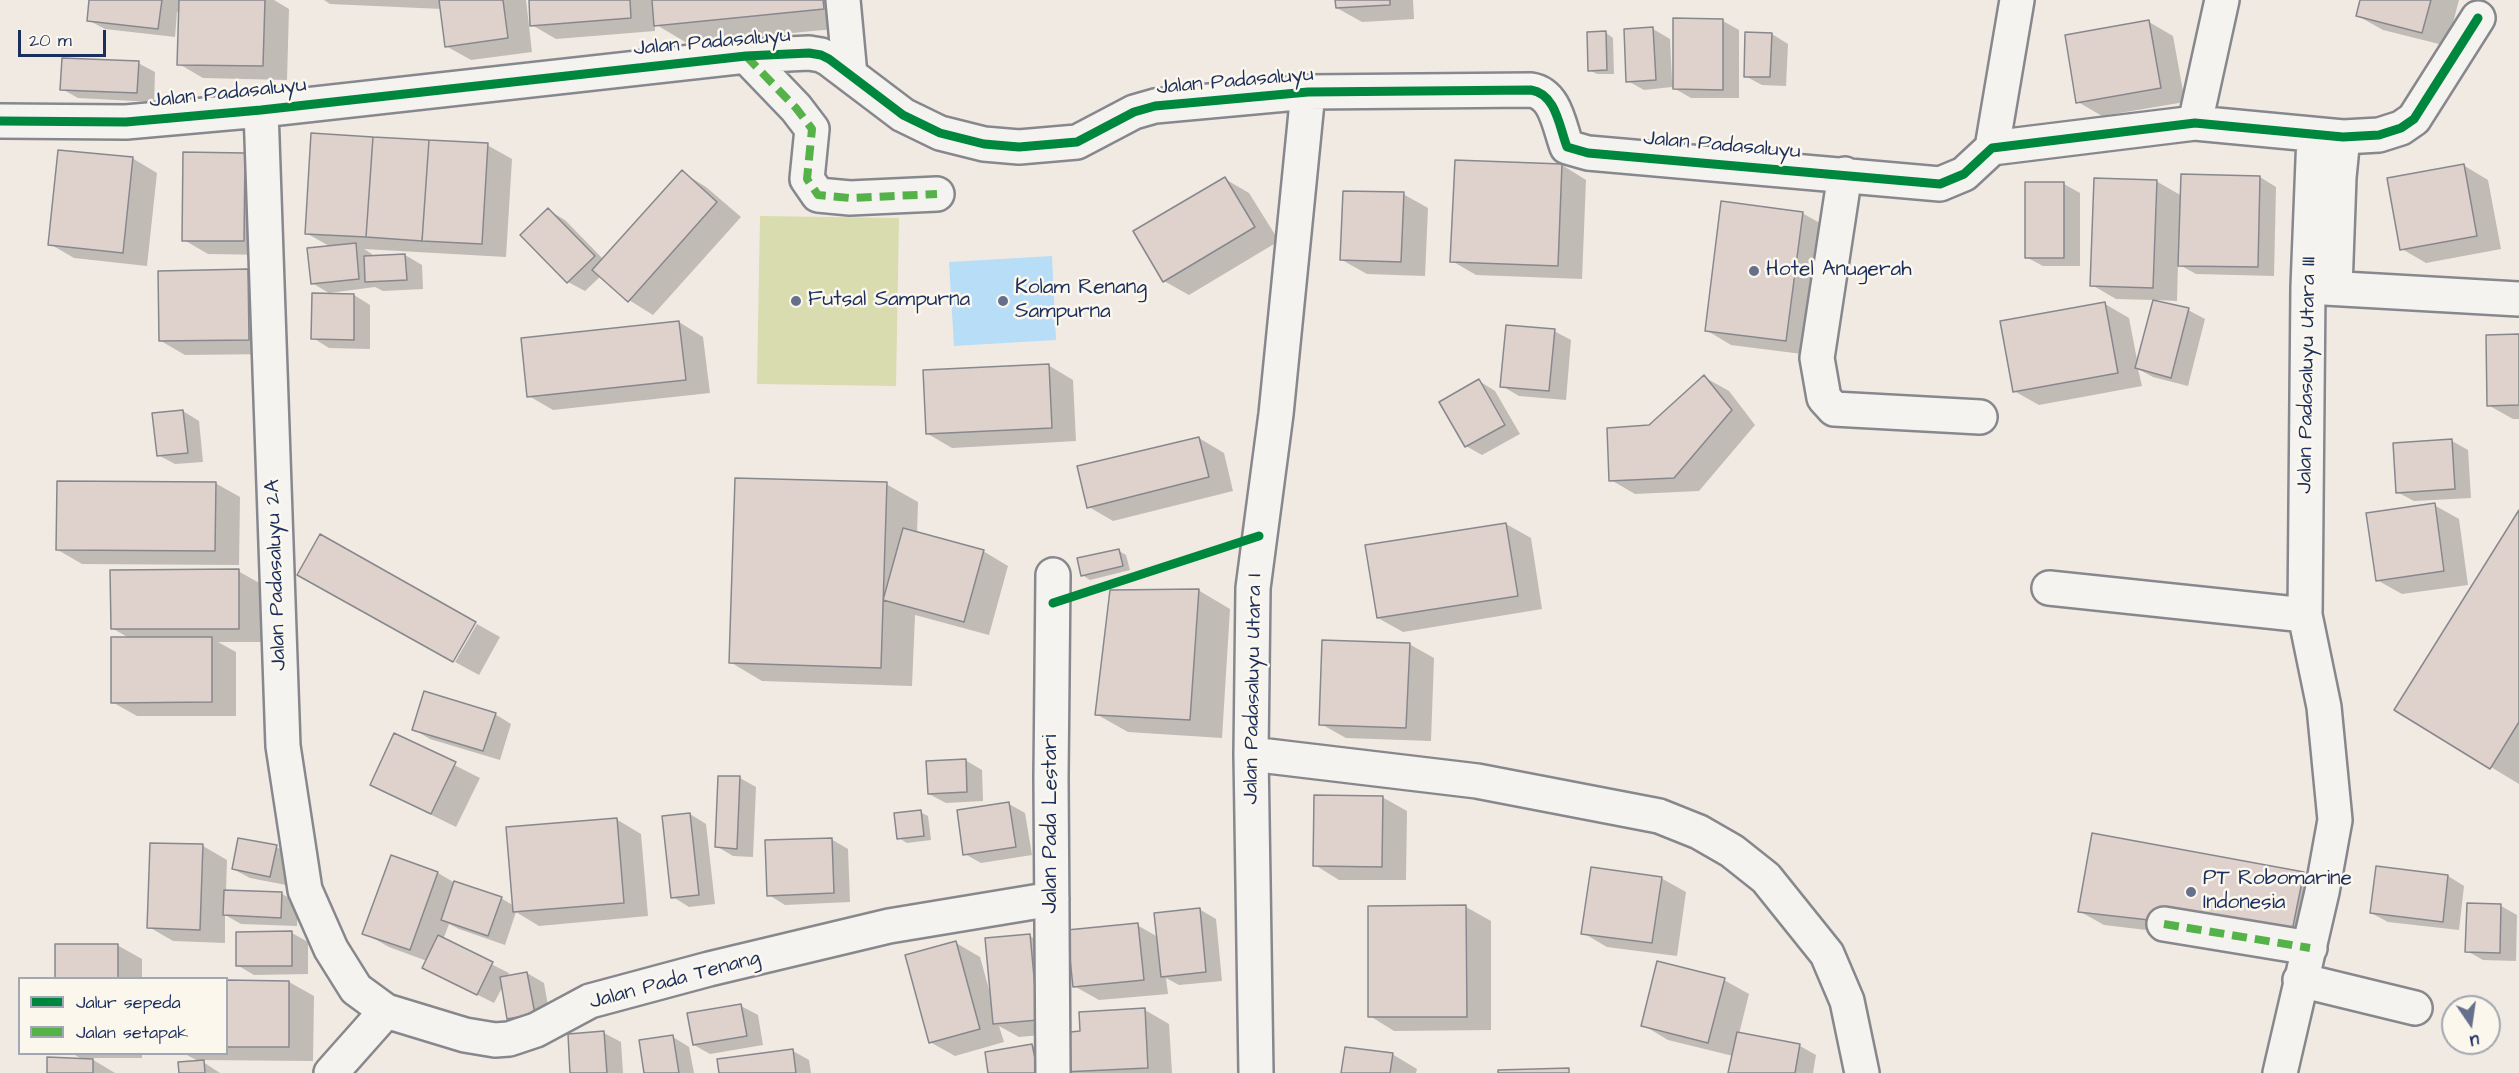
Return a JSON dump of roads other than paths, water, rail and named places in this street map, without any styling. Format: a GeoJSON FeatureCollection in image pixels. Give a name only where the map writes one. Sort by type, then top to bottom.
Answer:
{"type":"FeatureCollection","features":[{"type":"Feature","properties":{"kind":"street"},"geometry":{"type":"LineString","coordinates":[[843,0],[850,75]]}},
{"type":"Feature","properties":{"kind":"street"},"geometry":{"type":"LineString","coordinates":[[2017,0],[1992,148],[2195,123],[2329,136],[2379,135],[2401,128],[2414,119],[2478,18]]}},
{"type":"Feature","properties":{"kind":"street"},"geometry":{"type":"LineString","coordinates":[[2195,123],[2222,0]]}},
{"type":"Feature","properties":{"kind":"street","name":"Jalan Padasaluyu"},"geometry":{"type":"LineString","coordinates":[[0,121],[126,122],[261,110],[746,56],[809,53],[830,59],[903,115],[940,133],[984,144],[1019,147],[1077,142],[1144,108],[1308,92],[1531,90],[1542,92],[1551,102],[1567,147],[1588,153],[1940,184],[1964,174],[1992,148]]}},
{"type":"Feature","properties":{"kind":"street"},"geometry":{"type":"LineString","coordinates":[[746,56],[796,108],[812,129],[807,178],[818,195],[850,198],[937,194]]}},
{"type":"Feature","properties":{"kind":"street","name":"Jalan Padasaluyu Utara I"},"geometry":{"type":"LineString","coordinates":[[1257,1073],[1251,754],[1253,588],[1276,414],[1308,92]]}},
{"type":"Feature","properties":{"kind":"street","name":"Jalan Padasaluyu 2A"},"geometry":{"type":"LineString","coordinates":[[261,110],[283,746],[306,890],[331,949],[356,989],[386,1011]]}},
{"type":"Feature","properties":{"kind":"street","name":"Jalan Padasaluyu Utara III"},"geometry":{"type":"LineString","coordinates":[[2280,1073],[2300,980],[2310,948],[2335,820],[2324,707],[2305,615],[2329,136]]}},
{"type":"Feature","properties":{"kind":"street"},"geometry":{"type":"LineString","coordinates":[[1845,174],[1817,358],[1824,398],[1834,409],[1980,417]]}},
{"type":"Feature","properties":{"kind":"street"},"geometry":{"type":"LineString","coordinates":[[2322,287],[2519,299]]}},
{"type":"Feature","properties":{"kind":"street","name":"Jalan Pada Lestari"},"geometry":{"type":"LineString","coordinates":[[1053,575],[1053,1073]]}},
{"type":"Feature","properties":{"kind":"street"},"geometry":{"type":"LineString","coordinates":[[2049,588],[2305,615]]}},
{"type":"Feature","properties":{"kind":"street"},"geometry":{"type":"LineString","coordinates":[[1251,754],[1477,781],[1659,816],[1699,832],[1732,851],[1766,878],[1827,954],[1847,1001],[1862,1073]]}},
{"type":"Feature","properties":{"kind":"street","name":"Jalan Pada Tenang"},"geometry":{"type":"LineString","coordinates":[[386,1011],[465,1035],[495,1040],[509,1039],[536,1030],[590,1001],[709,969],[889,926],[1052,900]]}},
{"type":"Feature","properties":{"kind":"street"},"geometry":{"type":"LineString","coordinates":[[2164,924],[2310,948]]}},
{"type":"Feature","properties":{"kind":"street"},"geometry":{"type":"LineString","coordinates":[[2300,980],[2415,1008]]}},
{"type":"Feature","properties":{"kind":"street"},"geometry":{"type":"LineString","coordinates":[[331,1073],[386,1011]]}},
{"type":"Feature","properties":{"kind":"water","name":"Kolam Renang Sampurna"},"geometry":{"type":"Polygon","coordinates":[[[1052,256],[1056,340],[954,346],[949,262],[1052,256]]]}},
{"type":"Feature","properties":{"kind":"place","name":"Hotel Anugerah"},"geometry":{"type":"Point","coordinates":[1754,271]}},
{"type":"Feature","properties":{"kind":"place","name":"Futsal Sampurna"},"geometry":{"type":"Point","coordinates":[796,301]}},
{"type":"Feature","properties":{"kind":"place","name":"Kolam Renang Sampurna"},"geometry":{"type":"Point","coordinates":[1003,301]}},
{"type":"Feature","properties":{"kind":"place","name":"PT Robomarine Indonesia"},"geometry":{"type":"Point","coordinates":[2191,892]}}]}
